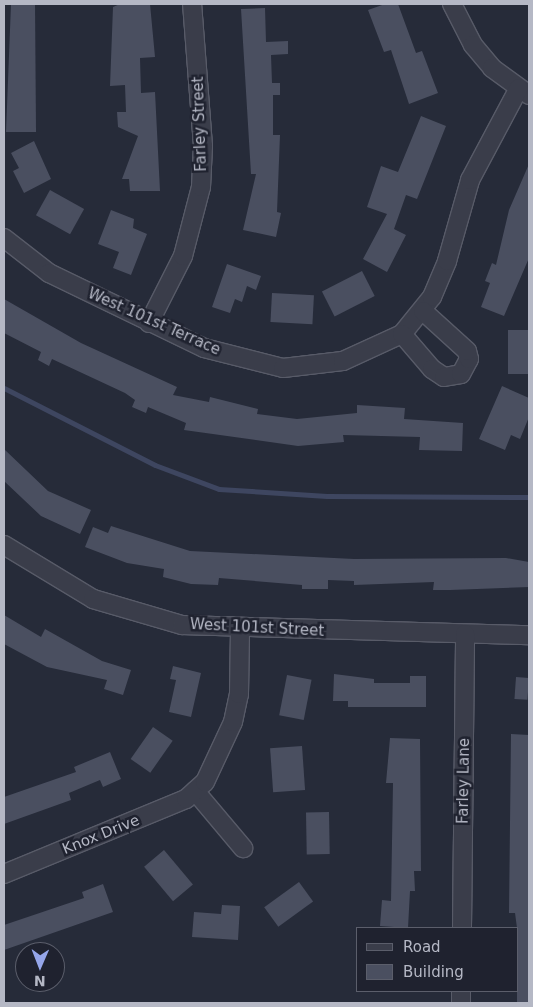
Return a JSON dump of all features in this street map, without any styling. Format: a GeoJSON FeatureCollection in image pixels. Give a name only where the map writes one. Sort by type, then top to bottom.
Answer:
{"type":"FeatureCollection","features":[{"type":"Feature","properties":{"kind":"street","name":"Farley Street"},"geometry":{"type":"LineString","coordinates":[[149,323],[183,256],[201,187],[203,146],[192,4]]}},
{"type":"Feature","properties":{"kind":"street"},"geometry":{"type":"LineString","coordinates":[[452,4],[473,45],[492,68],[524,91]]}},
{"type":"Feature","properties":{"kind":"street","name":"West 101st Terrace"},"geometry":{"type":"LineString","coordinates":[[4,238],[49,273],[204,348],[283,368],[343,361],[402,334],[423,311],[447,261],[470,180],[524,91]]}},
{"type":"Feature","properties":{"kind":"street"},"geometry":{"type":"LineString","coordinates":[[402,334],[432,369],[444,376],[461,374],[469,359],[466,351],[423,311]]}},
{"type":"Feature","properties":{"kind":"street","name":"West 101st Street"},"geometry":{"type":"LineString","coordinates":[[4,545],[54,580],[93,599],[182,625],[240,630],[529,635]]}},
{"type":"Feature","properties":{"kind":"street","name":"Knox Drive"},"geometry":{"type":"LineString","coordinates":[[4,874],[186,799],[205,782],[233,722],[239,694],[240,630]]}},
{"type":"Feature","properties":{"kind":"street","name":"Farley Lane"},"geometry":{"type":"LineString","coordinates":[[462,927],[466,634]]}},
{"type":"Feature","properties":{"kind":"street"},"geometry":{"type":"LineString","coordinates":[[195,791],[243,848]]}},
{"type":"Feature","properties":{"kind":"building"},"geometry":{"type":"Polygon","coordinates":[[[11,4],[35,4],[36,132],[6,132],[11,4]]]}},
{"type":"Feature","properties":{"kind":"building"},"geometry":{"type":"Polygon","coordinates":[[[120,4],[150,4],[155,57],[140,58],[141,93],[155,92],[160,191],[130,191],[129,179],[122,179],[138,136],[118,127],[117,112],[126,112],[125,85],[110,86],[113,7],[120,4]]]}},
{"type":"Feature","properties":{"kind":"building"},"geometry":{"type":"Polygon","coordinates":[[[385,4],[398,4],[416,53],[422,51],[438,93],[409,104],[391,50],[384,52],[368,10],[385,4]]]}},
{"type":"Feature","properties":{"kind":"building"},"geometry":{"type":"Polygon","coordinates":[[[265,8],[266,42],[288,41],[288,54],[271,55],[272,83],[280,83],[280,95],[273,95],[273,135],[280,135],[277,212],[281,213],[276,237],[243,230],[256,174],[251,174],[241,9],[265,8]]]}},
{"type":"Feature","properties":{"kind":"building"},"geometry":{"type":"Polygon","coordinates":[[[421,116],[446,126],[417,199],[406,195],[394,229],[406,235],[387,272],[363,259],[387,214],[367,207],[381,166],[398,172],[421,116]]]}},
{"type":"Feature","properties":{"kind":"building"},"geometry":{"type":"Polygon","coordinates":[[[34,141],[51,179],[24,193],[13,171],[19,168],[11,153],[34,141]]]}},
{"type":"Feature","properties":{"kind":"building"},"geometry":{"type":"Polygon","coordinates":[[[529,164],[529,258],[504,316],[481,307],[490,283],[485,281],[492,263],[496,265],[509,210],[529,164]]]}},
{"type":"Feature","properties":{"kind":"building"},"geometry":{"type":"Polygon","coordinates":[[[50,190],[84,209],[70,234],[36,215],[50,190]]]}},
{"type":"Feature","properties":{"kind":"building"},"geometry":{"type":"Polygon","coordinates":[[[111,210],[134,219],[133,228],[147,234],[131,275],[113,268],[119,252],[98,244],[111,210]]]}},
{"type":"Feature","properties":{"kind":"building"},"geometry":{"type":"Polygon","coordinates":[[[227,264],[261,276],[256,290],[247,286],[242,302],[235,299],[230,313],[212,307],[227,264]]]}},
{"type":"Feature","properties":{"kind":"building"},"geometry":{"type":"Polygon","coordinates":[[[362,271],[375,296],[335,316],[322,291],[362,271]]]}},
{"type":"Feature","properties":{"kind":"building"},"geometry":{"type":"Polygon","coordinates":[[[272,293],[314,295],[312,324],[270,322],[272,293]]]}},
{"type":"Feature","properties":{"kind":"building"},"geometry":{"type":"Polygon","coordinates":[[[4,299],[81,343],[177,387],[173,395],[209,402],[210,397],[258,409],[257,414],[297,419],[357,413],[357,405],[405,408],[404,419],[463,423],[462,451],[419,450],[420,437],[343,435],[344,442],[298,446],[184,430],[186,423],[148,407],[146,413],[132,407],[135,400],[125,393],[52,359],[49,366],[38,360],[41,352],[4,333],[4,299]]]}},
{"type":"Feature","properties":{"kind":"building"},"geometry":{"type":"Polygon","coordinates":[[[508,330],[529,330],[529,374],[508,374],[508,330]]]}},
{"type":"Feature","properties":{"kind":"building"},"geometry":{"type":"Polygon","coordinates":[[[502,386],[529,398],[529,417],[520,439],[511,435],[505,450],[479,439],[502,386]]]}},
{"type":"Feature","properties":{"kind":"building"},"geometry":{"type":"Polygon","coordinates":[[[4,449],[48,491],[91,510],[80,534],[41,516],[4,481],[4,449]]]}},
{"type":"Feature","properties":{"kind":"building"},"geometry":{"type":"Polygon","coordinates":[[[111,526],[190,551],[354,559],[506,558],[529,562],[529,587],[433,590],[434,582],[354,585],[354,581],[328,580],[328,589],[302,589],[302,585],[219,578],[218,585],[191,584],[163,577],[164,569],[127,563],[85,547],[93,527],[108,533],[111,526]]]}},
{"type":"Feature","properties":{"kind":"building"},"geometry":{"type":"Polygon","coordinates":[[[4,615],[41,637],[45,629],[102,661],[131,670],[123,695],[104,689],[107,680],[47,667],[4,644],[4,615]]]}},
{"type":"Feature","properties":{"kind":"building"},"geometry":{"type":"Polygon","coordinates":[[[173,666],[201,673],[191,717],[169,712],[176,680],[170,679],[173,666]]]}},
{"type":"Feature","properties":{"kind":"building"},"geometry":{"type":"Polygon","coordinates":[[[334,674],[374,679],[374,683],[410,683],[410,676],[426,676],[426,707],[348,707],[348,701],[333,701],[334,674]]]}},
{"type":"Feature","properties":{"kind":"building"},"geometry":{"type":"Polygon","coordinates":[[[287,675],[312,680],[304,720],[279,715],[287,675]]]}},
{"type":"Feature","properties":{"kind":"building"},"geometry":{"type":"Polygon","coordinates":[[[516,677],[529,678],[527,700],[514,699],[516,677]]]}},
{"type":"Feature","properties":{"kind":"building"},"geometry":{"type":"Polygon","coordinates":[[[153,727],[173,741],[150,773],[131,759],[153,727]]]}},
{"type":"Feature","properties":{"kind":"building"},"geometry":{"type":"Polygon","coordinates":[[[511,734],[529,735],[529,1003],[517,1003],[518,927],[515,913],[509,913],[511,734]]]}},
{"type":"Feature","properties":{"kind":"building"},"geometry":{"type":"Polygon","coordinates":[[[390,738],[420,739],[421,871],[414,871],[415,891],[410,891],[408,927],[380,926],[382,900],[391,901],[393,783],[386,783],[390,738]]]}},
{"type":"Feature","properties":{"kind":"building"},"geometry":{"type":"Polygon","coordinates":[[[302,746],[305,790],[273,792],[270,748],[302,746]]]}},
{"type":"Feature","properties":{"kind":"building"},"geometry":{"type":"Polygon","coordinates":[[[110,752],[121,779],[103,787],[100,780],[69,793],[71,800],[4,824],[4,797],[76,772],[74,767],[110,752]]]}},
{"type":"Feature","properties":{"kind":"building"},"geometry":{"type":"Polygon","coordinates":[[[306,812],[329,812],[330,854],[307,854],[306,812]]]}},
{"type":"Feature","properties":{"kind":"building"},"geometry":{"type":"Polygon","coordinates":[[[164,850],[193,884],[173,901],[144,867],[164,850]]]}},
{"type":"Feature","properties":{"kind":"building"},"geometry":{"type":"Polygon","coordinates":[[[299,882],[313,901],[278,927],[264,907],[299,882]]]}},
{"type":"Feature","properties":{"kind":"building"},"geometry":{"type":"Polygon","coordinates":[[[103,884],[113,912],[27,942],[15,942],[15,946],[4,950],[4,925],[84,898],[82,892],[103,884]]]}},
{"type":"Feature","properties":{"kind":"building"},"geometry":{"type":"Polygon","coordinates":[[[222,905],[240,906],[238,940],[192,937],[194,912],[221,914],[222,905]]]}},
{"type":"Feature","properties":{"kind":"waterway"},"geometry":{"type":"LineString","coordinates":[[4,388],[155,465],[219,489],[327,496],[529,497]]}}]}
